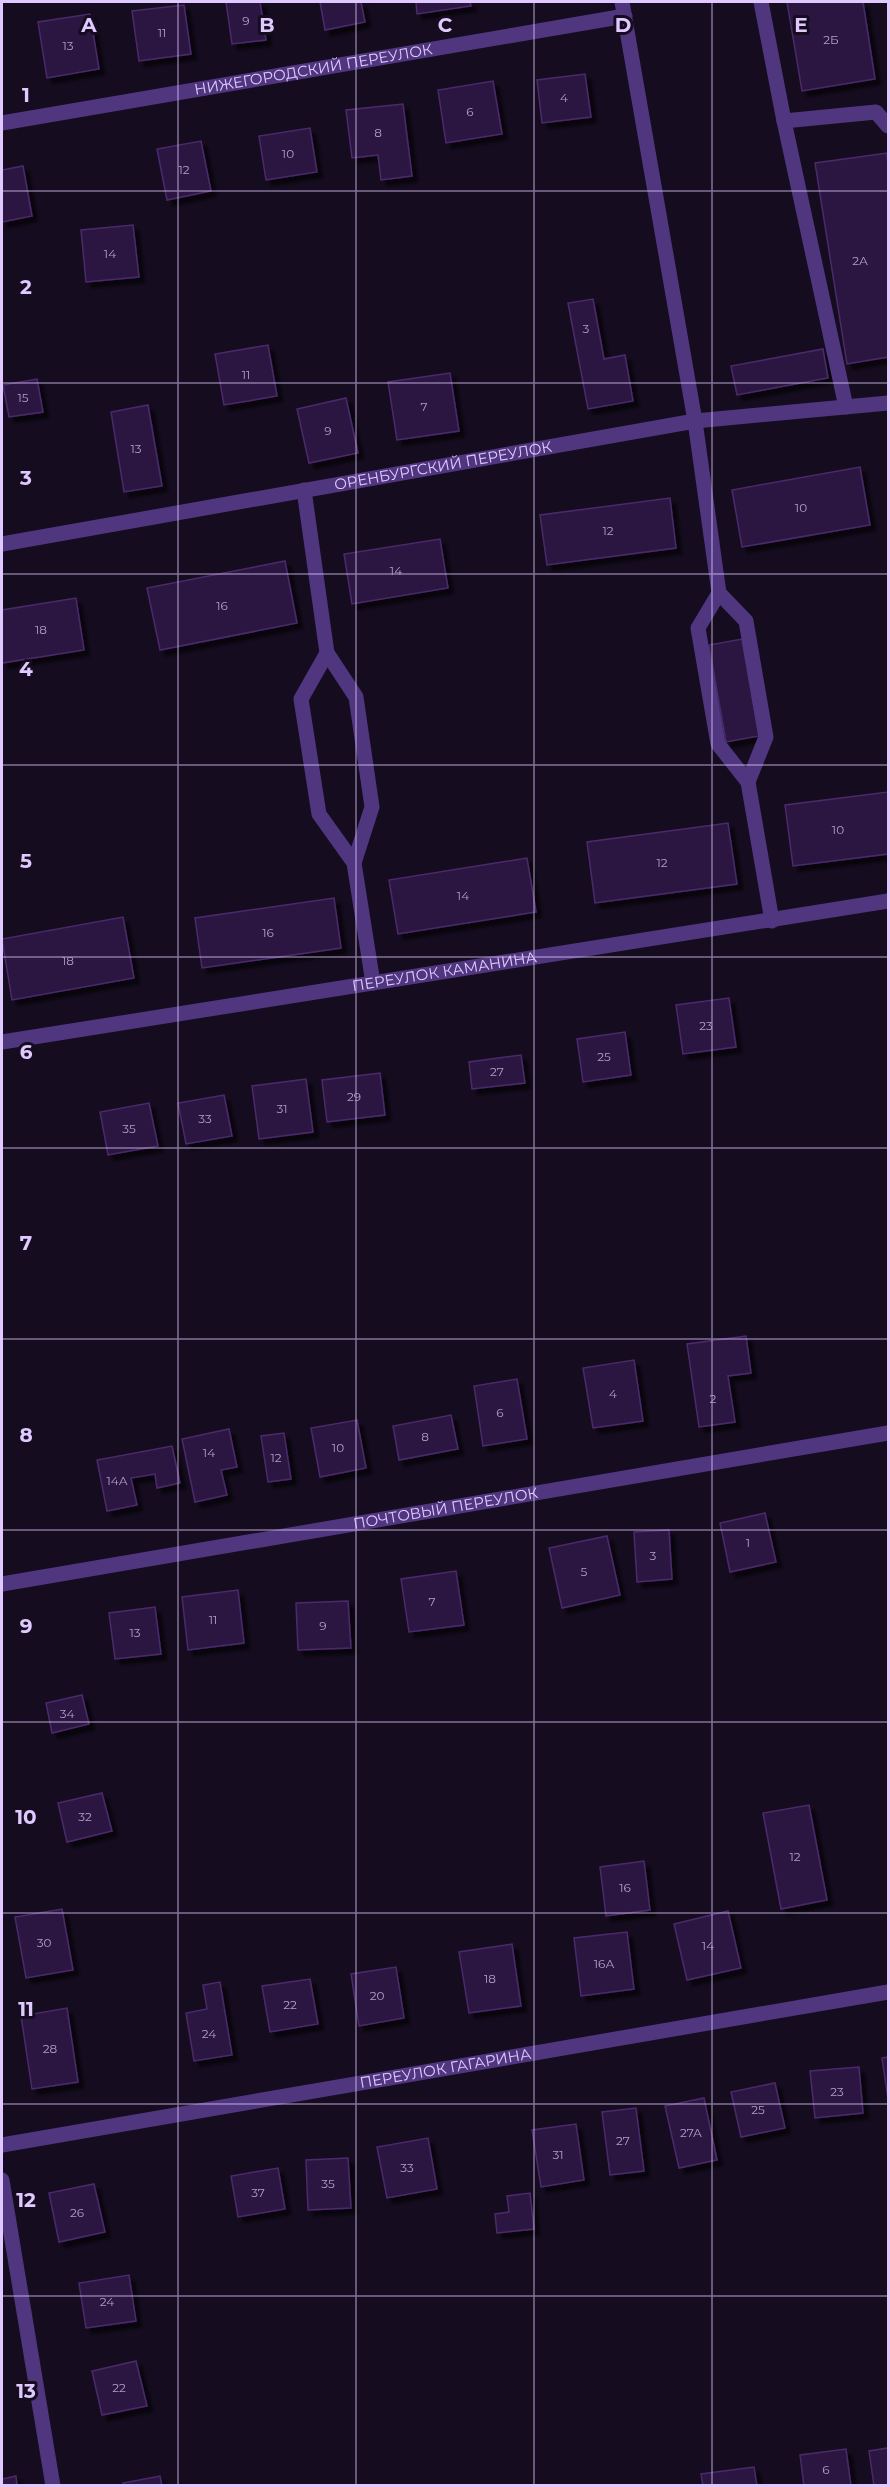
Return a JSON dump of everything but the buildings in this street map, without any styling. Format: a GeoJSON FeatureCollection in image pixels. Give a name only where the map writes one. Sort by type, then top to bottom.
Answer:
{"type":"FeatureCollection","features":[{"type":"Feature","properties":{"kind":"street"},"geometry":{"type":"LineString","coordinates":[[761,2],[784,121],[846,407]]}},
{"type":"Feature","properties":{"kind":"street"},"geometry":{"type":"LineString","coordinates":[[624,9],[695,421],[719,593],[746,621],[766,737],[748,782]]}},
{"type":"Feature","properties":{"kind":"street","name":"НИЖЕГОРОДСКИЙ ПЕРЕУЛОК"},"geometry":{"type":"LineString","coordinates":[[2,123],[624,9]]}},
{"type":"Feature","properties":{"kind":"street"},"geometry":{"type":"LineString","coordinates":[[784,121],[876,112],[888,126]]}},
{"type":"Feature","properties":{"kind":"street","name":"ОРЕНБУРГСКИЙ ПЕРЕУЛОК"},"geometry":{"type":"LineString","coordinates":[[2,543],[695,421],[888,403]]}},
{"type":"Feature","properties":{"kind":"street"},"geometry":{"type":"LineString","coordinates":[[304,490],[327,653],[356,697],[372,807],[354,863]]}},
{"type":"Feature","properties":{"kind":"street"},"geometry":{"type":"LineString","coordinates":[[719,593],[698,628],[718,744],[748,782],[772,921]]}},
{"type":"Feature","properties":{"kind":"street"},"geometry":{"type":"LineString","coordinates":[[327,653],[302,699],[319,814],[354,863],[373,983]]}},
{"type":"Feature","properties":{"kind":"street","name":"ПЕРЕУЛОК КАМАНИНА"},"geometry":{"type":"LineString","coordinates":[[2,1042],[888,901]]}},
{"type":"Feature","properties":{"kind":"street","name":"ПОЧТОВЫЙ ПЕРЕУЛОК"},"geometry":{"type":"LineString","coordinates":[[2,1584],[888,1434]]}},
{"type":"Feature","properties":{"kind":"street","name":"ПЕРЕУЛОК ГАГАРИНА"},"geometry":{"type":"LineString","coordinates":[[2,2145],[888,1992]]}},
{"type":"Feature","properties":{"kind":"street"},"geometry":{"type":"LineString","coordinates":[[2,2180],[53,2486]]}}]}
